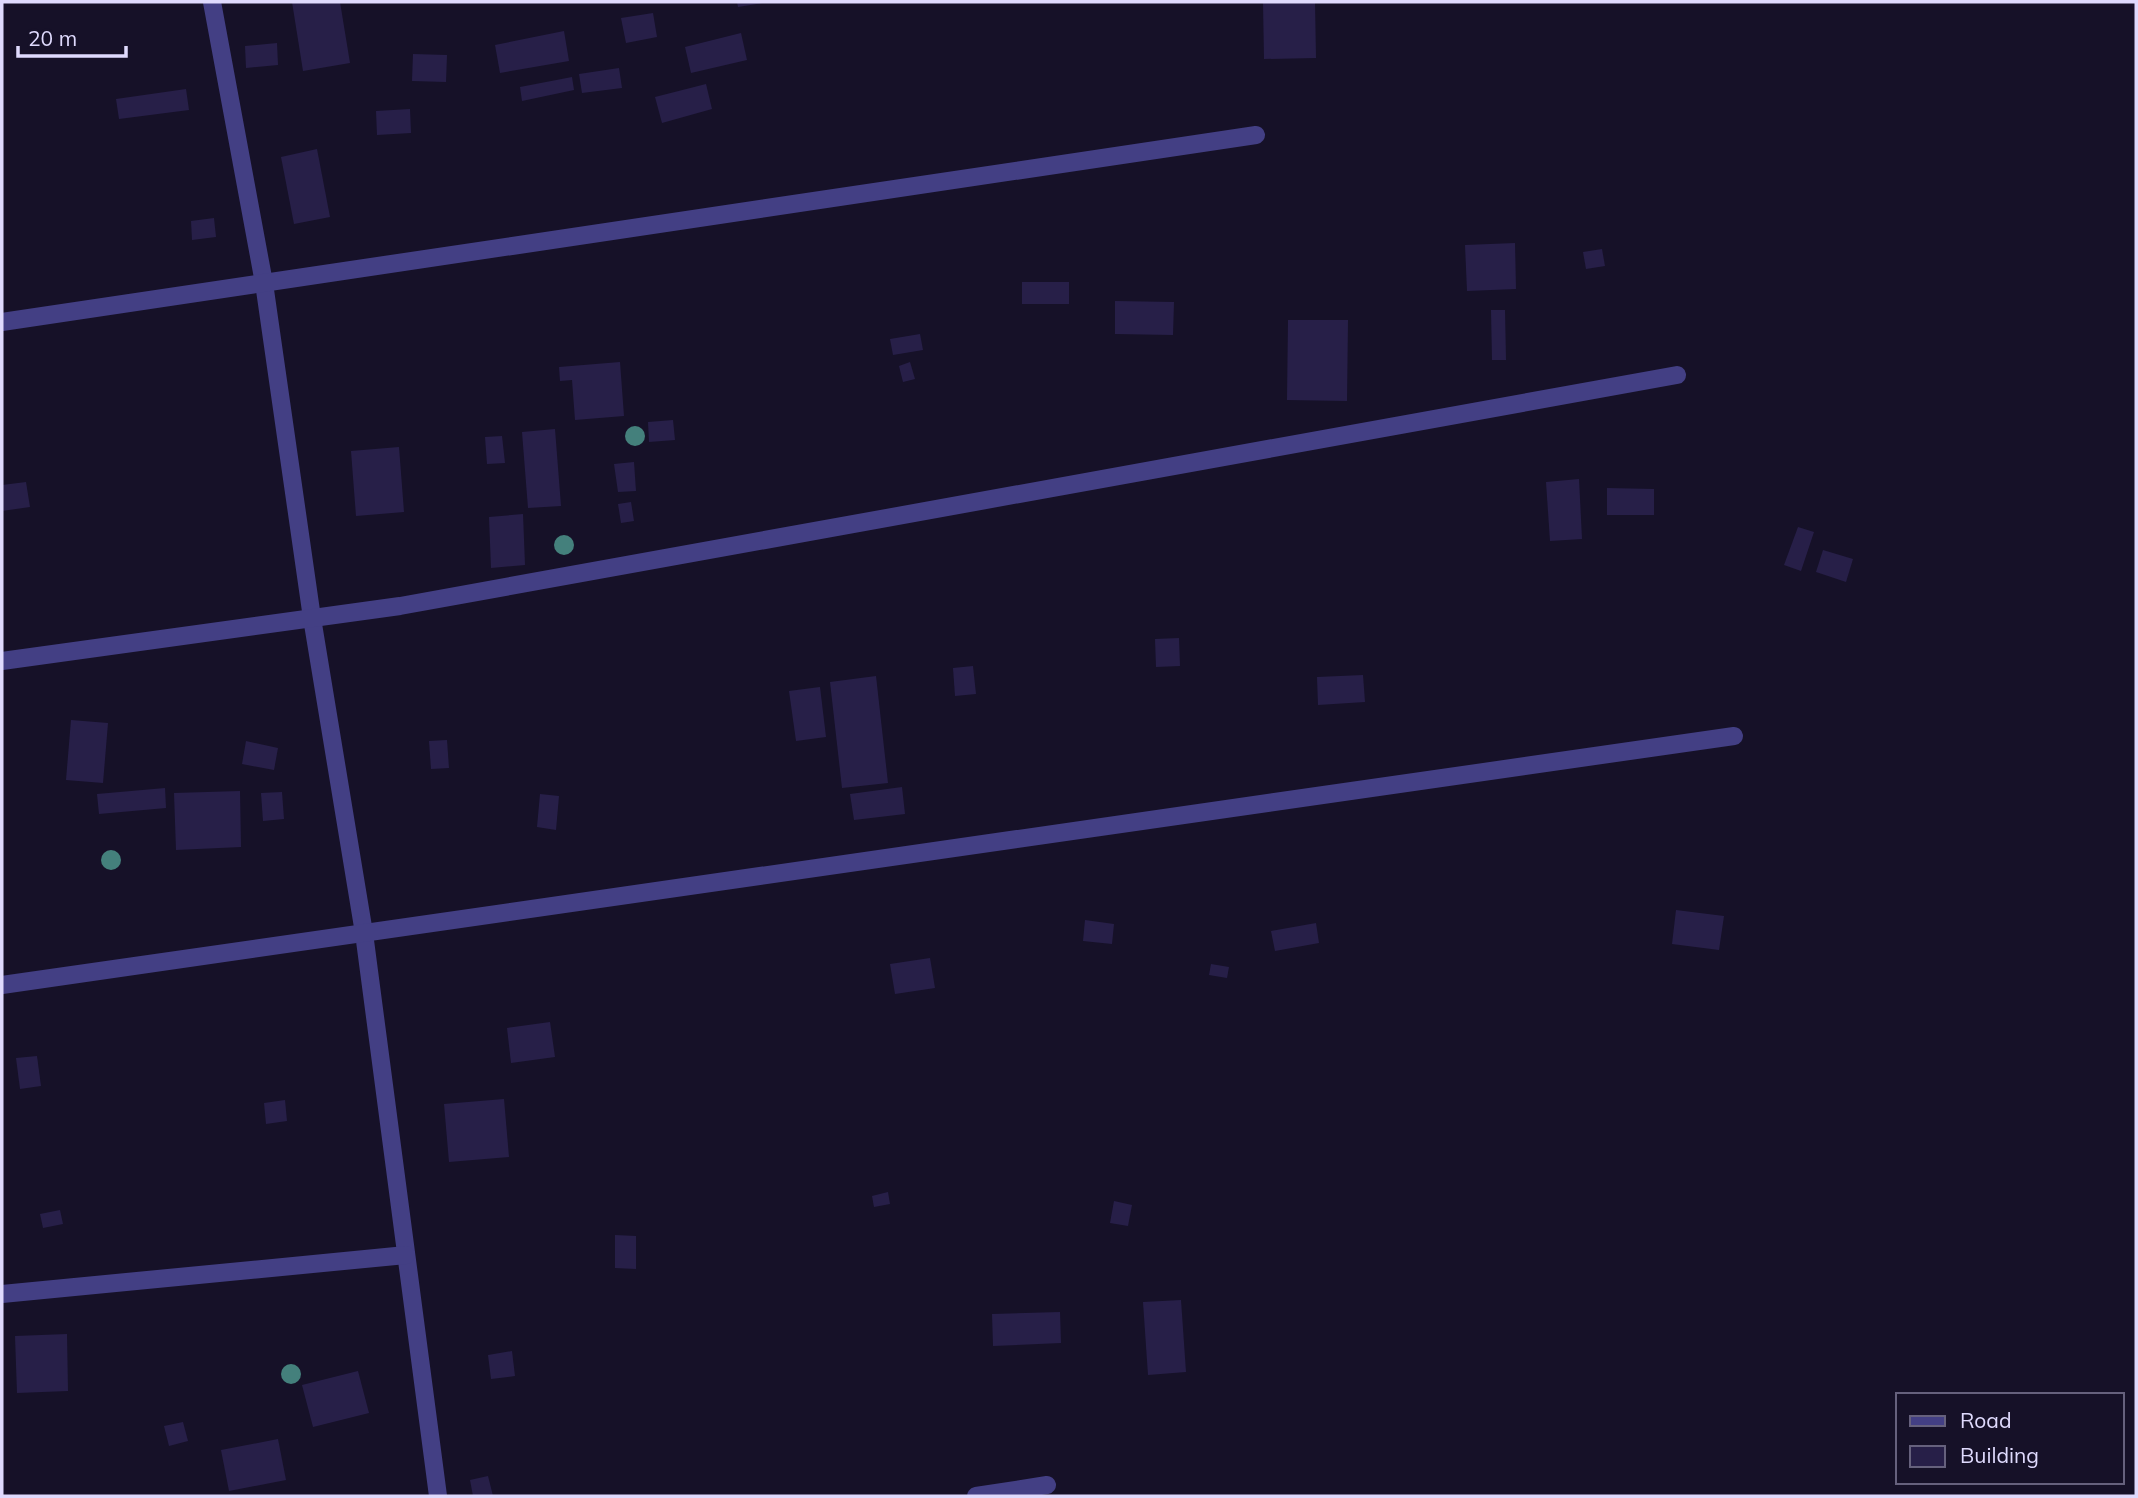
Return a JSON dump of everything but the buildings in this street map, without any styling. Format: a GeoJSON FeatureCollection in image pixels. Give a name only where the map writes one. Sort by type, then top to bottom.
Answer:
{"type":"FeatureCollection","features":[{"type":"Feature","properties":{"kind":"street"},"geometry":{"type":"LineString","coordinates":[[212,2],[264,283],[312,618],[365,933],[438,1496]]}},
{"type":"Feature","properties":{"kind":"street"},"geometry":{"type":"LineString","coordinates":[[2,322],[1256,135]]}},
{"type":"Feature","properties":{"kind":"street"},"geometry":{"type":"LineString","coordinates":[[2,661],[414,603],[1677,375]]}},
{"type":"Feature","properties":{"kind":"street"},"geometry":{"type":"LineString","coordinates":[[2,985],[1734,736]]}},
{"type":"Feature","properties":{"kind":"street"},"geometry":{"type":"LineString","coordinates":[[2,1294],[406,1255]]}},
{"type":"Feature","properties":{"kind":"street"},"geometry":{"type":"LineString","coordinates":[[976,1496],[1047,1485]]}}]}
